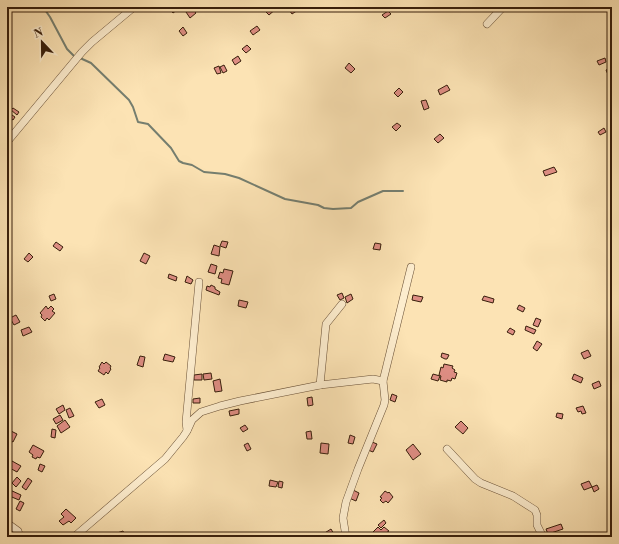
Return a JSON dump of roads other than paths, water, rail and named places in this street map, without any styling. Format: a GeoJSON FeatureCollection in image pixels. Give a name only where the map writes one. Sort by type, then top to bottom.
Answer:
{"type":"FeatureCollection","features":[{"type":"Feature","properties":{"kind":"street"},"geometry":{"type":"LineString","coordinates":[[7,142],[82,52],[134,7]]}},
{"type":"Feature","properties":{"kind":"street"},"geometry":{"type":"LineString","coordinates":[[486,24],[503,7]]}},
{"type":"Feature","properties":{"kind":"street"},"geometry":{"type":"LineString","coordinates":[[346,537],[343,518],[346,502],[384,405],[385,400],[383,381],[411,267]]}},
{"type":"Feature","properties":{"kind":"street"},"geometry":{"type":"LineString","coordinates":[[187,431],[186,422],[199,282]]}},
{"type":"Feature","properties":{"kind":"street"},"geometry":{"type":"LineString","coordinates":[[320,385],[326,324],[342,304]]}},
{"type":"Feature","properties":{"kind":"street"},"geometry":{"type":"LineString","coordinates":[[74,537],[165,459],[187,431],[192,420],[201,412],[220,406],[320,385],[373,379],[383,381]]}},
{"type":"Feature","properties":{"kind":"street"},"geometry":{"type":"LineString","coordinates":[[447,449],[475,479],[481,483],[513,496],[535,510],[537,515],[537,525],[543,537]]}},
{"type":"Feature","properties":{"kind":"street"},"geometry":{"type":"LineString","coordinates":[[7,524],[18,535]]}},
{"type":"Feature","properties":{"kind":"waterway"},"geometry":{"type":"LineString","coordinates":[[43,7],[67,49],[74,56]]}},
{"type":"Feature","properties":{"kind":"waterway"},"geometry":{"type":"LineString","coordinates":[[80,58],[91,63],[129,100],[138,122],[148,124],[171,148],[179,161],[192,165],[204,172],[225,174],[239,178],[285,199],[333,209],[351,208],[358,202],[383,191],[403,191]]}}]}
